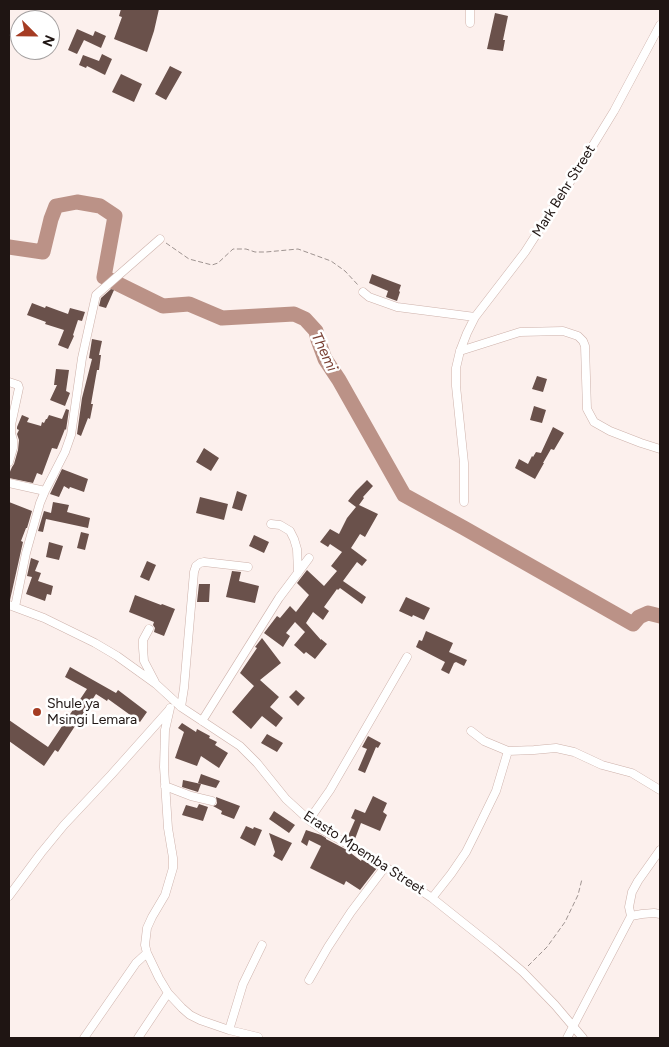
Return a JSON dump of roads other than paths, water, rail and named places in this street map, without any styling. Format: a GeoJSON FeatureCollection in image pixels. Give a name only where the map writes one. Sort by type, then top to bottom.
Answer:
{"type":"FeatureCollection","features":[{"type":"Feature","properties":{"kind":"street"},"geometry":{"type":"LineString","coordinates":[[470,9],[470,23]]}},
{"type":"Feature","properties":{"kind":"street","name":"Mark Behr Street"},"geometry":{"type":"LineString","coordinates":[[464,502],[464,463],[456,386],[456,368],[467,333],[475,317],[525,252],[556,205],[614,110],[660,25]]}},
{"type":"Feature","properties":{"kind":"street"},"geometry":{"type":"LineString","coordinates":[[12,606],[36,516],[45,491],[65,452],[71,434],[82,358],[96,295],[160,239]]}},
{"type":"Feature","properties":{"kind":"street"},"geometry":{"type":"LineString","coordinates":[[363,292],[369,297],[397,307],[475,317]]}},
{"type":"Feature","properties":{"kind":"street"},"geometry":{"type":"LineString","coordinates":[[460,351],[520,332],[563,332],[578,336],[585,346],[587,409],[594,422],[610,431],[640,443],[660,448]]}},
{"type":"Feature","properties":{"kind":"street"},"geometry":{"type":"LineString","coordinates":[[9,382],[18,385],[19,388],[11,425],[13,440],[9,462]]}},
{"type":"Feature","properties":{"kind":"street"},"geometry":{"type":"LineString","coordinates":[[9,483],[45,491]]}},
{"type":"Feature","properties":{"kind":"street"},"geometry":{"type":"LineString","coordinates":[[271,524],[280,525],[290,531],[297,549],[298,573]]}},
{"type":"Feature","properties":{"kind":"street"},"geometry":{"type":"LineString","coordinates":[[202,721],[268,616],[309,558]]}},
{"type":"Feature","properties":{"kind":"street"},"geometry":{"type":"LineString","coordinates":[[248,567],[204,562],[196,566],[194,572],[184,688],[165,730],[164,767],[168,828],[173,858],[172,868],[166,895],[147,928],[145,945],[147,953],[168,993],[190,1015],[229,1030],[258,1037]]}},
{"type":"Feature","properties":{"kind":"street","name":"Erasto Mpemba Street"},"geometry":{"type":"LineString","coordinates":[[12,606],[44,618],[117,656],[156,684],[175,705],[229,738],[248,754],[286,799],[309,820],[432,898],[496,949],[555,1005],[583,1038]]}},
{"type":"Feature","properties":{"kind":"street"},"geometry":{"type":"LineString","coordinates":[[149,629],[143,640],[143,655],[144,661],[156,684]]}},
{"type":"Feature","properties":{"kind":"street"},"geometry":{"type":"LineString","coordinates":[[309,820],[330,790],[407,657]]}},
{"type":"Feature","properties":{"kind":"street"},"geometry":{"type":"LineString","coordinates":[[9,896],[64,824],[175,705]]}},
{"type":"Feature","properties":{"kind":"street"},"geometry":{"type":"LineString","coordinates":[[471,731],[484,741],[508,751],[556,748],[574,752],[602,765],[632,773],[660,790]]}},
{"type":"Feature","properties":{"kind":"street"},"geometry":{"type":"LineString","coordinates":[[432,898],[466,852],[496,791],[508,751]]}},
{"type":"Feature","properties":{"kind":"street"},"geometry":{"type":"LineString","coordinates":[[165,786],[191,796],[212,801]]}},
{"type":"Feature","properties":{"kind":"street"},"geometry":{"type":"LineString","coordinates":[[567,1038],[631,916],[629,907],[632,892],[660,850]]}},
{"type":"Feature","properties":{"kind":"street"},"geometry":{"type":"LineString","coordinates":[[309,980],[351,912],[385,867]]}},
{"type":"Feature","properties":{"kind":"street"},"geometry":{"type":"LineString","coordinates":[[631,916],[660,914]]}},
{"type":"Feature","properties":{"kind":"street"},"geometry":{"type":"LineString","coordinates":[[229,1030],[243,984],[262,945]]}},
{"type":"Feature","properties":{"kind":"street"},"geometry":{"type":"LineString","coordinates":[[84,1038],[130,971],[147,953]]}},
{"type":"Feature","properties":{"kind":"street"},"geometry":{"type":"LineString","coordinates":[[138,1038],[168,993]]}},
{"type":"Feature","properties":{"kind":"waterway","name":"Themi"},"geometry":{"type":"LineString","coordinates":[[9,247],[43,252],[56,206],[77,202],[100,206],[115,216],[104,277],[163,306],[189,304],[222,318],[294,314],[305,319],[316,331],[325,359],[339,380],[404,495],[633,624],[639,617],[648,613],[660,616]]}},
{"type":"Feature","properties":{"kind":"place","name":"Shule ya Msingi Lemara"},"geometry":{"type":"Point","coordinates":[37,712]}}]}
